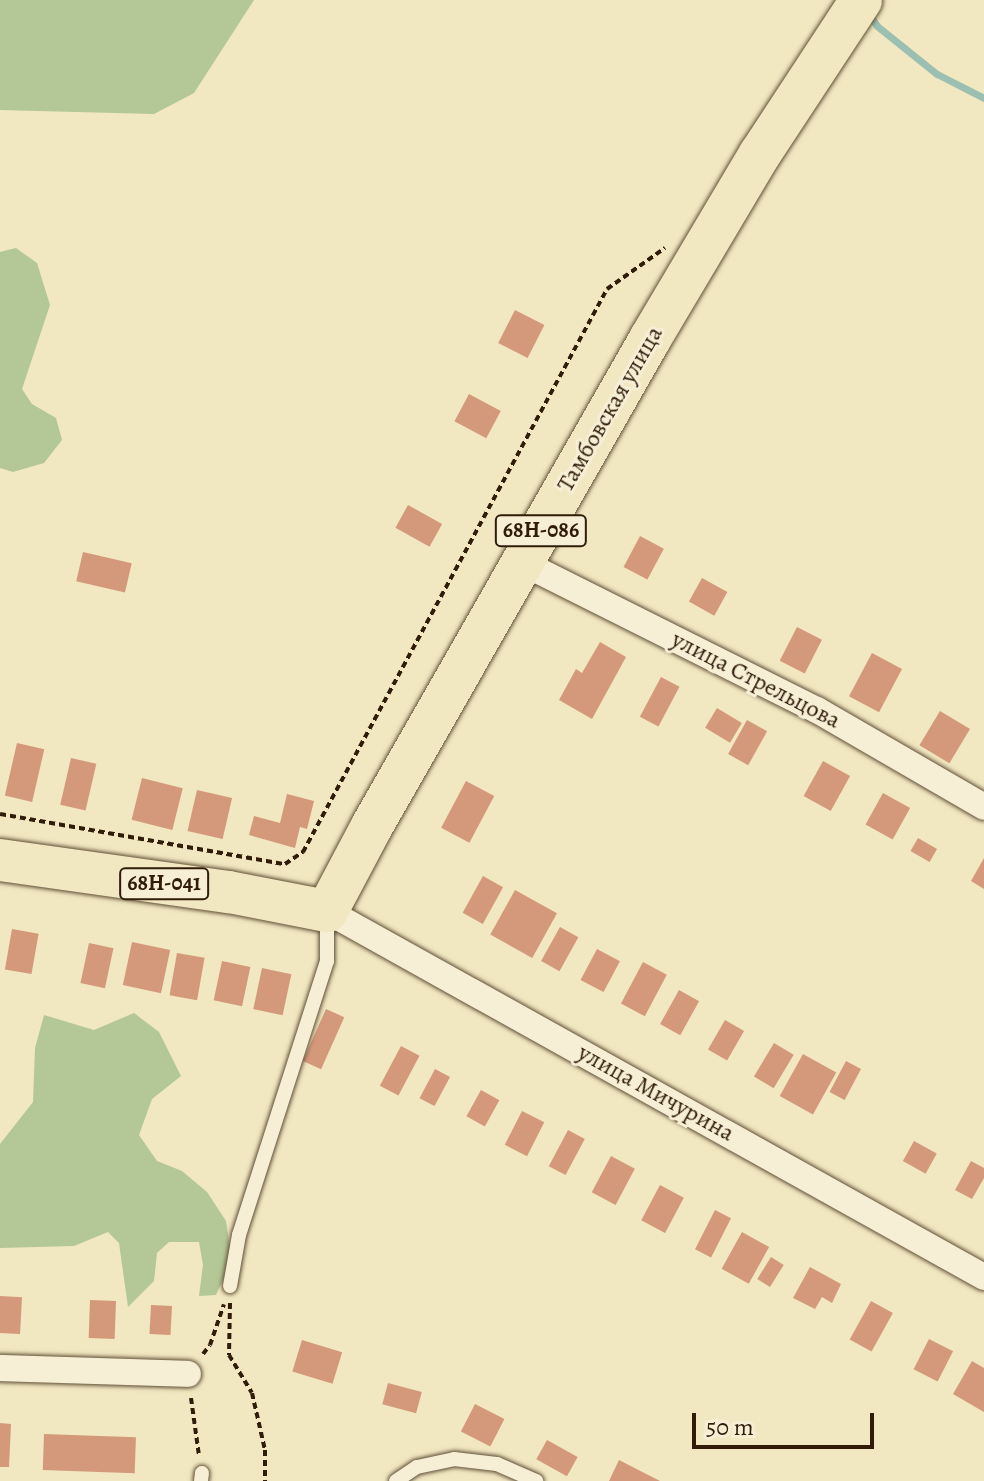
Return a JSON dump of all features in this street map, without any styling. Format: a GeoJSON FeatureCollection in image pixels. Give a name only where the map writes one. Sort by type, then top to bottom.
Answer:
{"type":"FeatureCollection","features":[{"type":"Feature","properties":{"kind":"main road","name":"Тамбовская улица"},"geometry":{"type":"LineString","coordinates":[[327,911],[650,339],[760,154],[861,0]]}},
{"type":"Feature","properties":{"kind":"main road","name":"68Н-041"},"geometry":{"type":"LineString","coordinates":[[0,860],[229,892],[327,911]]}},
{"type":"Feature","properties":{"kind":"street","name":"улица Стрельцова"},"geometry":{"type":"LineString","coordinates":[[523,563],[817,710],[984,807]]}},
{"type":"Feature","properties":{"kind":"street","name":"улица Мичурина"},"geometry":{"type":"LineString","coordinates":[[327,911],[984,1277]]}},
{"type":"Feature","properties":{"kind":"street"},"geometry":{"type":"LineString","coordinates":[[0,1368],[188,1374]]}},
{"type":"Feature","properties":{"kind":"lane"},"geometry":{"type":"LineString","coordinates":[[230,1286],[239,1235],[327,961],[327,911]]}},
{"type":"Feature","properties":{"kind":"lane"},"geometry":{"type":"LineString","coordinates":[[396,1481],[417,1467],[454,1459],[497,1464],[536,1481]]}},
{"type":"Feature","properties":{"kind":"path"},"geometry":{"type":"LineString","coordinates":[[0,814],[285,864],[303,852],[607,289],[676,240]]}},
{"type":"Feature","properties":{"kind":"path"},"geometry":{"type":"LineString","coordinates":[[230,1286],[229,1355],[252,1393],[265,1450],[265,1481]]}},
{"type":"Feature","properties":{"kind":"green space"},"geometry":{"type":"Polygon","coordinates":[[[0,0],[254,0],[194,93],[154,114],[0,110],[0,0]]]}},
{"type":"Feature","properties":{"kind":"green space"},"geometry":{"type":"Polygon","coordinates":[[[16,248],[37,263],[50,305],[22,389],[32,404],[56,418],[62,440],[44,463],[13,472],[0,468],[0,252],[16,248]]]}},
{"type":"Feature","properties":{"kind":"green space"},"geometry":{"type":"Polygon","coordinates":[[[134,1013],[159,1032],[181,1076],[152,1099],[139,1135],[157,1161],[182,1171],[207,1192],[226,1221],[232,1260],[216,1295],[199,1296],[203,1265],[199,1242],[169,1242],[157,1253],[154,1281],[128,1307],[119,1243],[108,1232],[74,1246],[0,1248],[0,1144],[33,1102],[35,1048],[44,1015],[94,1030],[134,1013]]]}},
{"type":"Feature","properties":{"kind":"building"},"geometry":{"type":"Polygon","coordinates":[[[515,310],[544,325],[528,358],[498,343],[515,310]]]}},
{"type":"Feature","properties":{"kind":"building"},"geometry":{"type":"Polygon","coordinates":[[[469,394],[501,411],[486,438],[454,421],[469,394]]]}},
{"type":"Feature","properties":{"kind":"building"},"geometry":{"type":"Polygon","coordinates":[[[408,505],[442,524],[430,547],[395,528],[408,505]]]}},
{"type":"Feature","properties":{"kind":"building"},"geometry":{"type":"Polygon","coordinates":[[[640,536],[664,549],[647,580],[624,567],[640,536]]]}},
{"type":"Feature","properties":{"kind":"building"},"geometry":{"type":"Polygon","coordinates":[[[83,552],[132,563],[125,592],[76,581],[83,552]]]}},
{"type":"Feature","properties":{"kind":"building"},"geometry":{"type":"Polygon","coordinates":[[[702,578],[727,592],[714,616],[689,602],[702,578]]]}},
{"type":"Feature","properties":{"kind":"building"},"geometry":{"type":"Polygon","coordinates":[[[797,627],[822,640],[805,674],[780,661],[797,627]]]}},
{"type":"Feature","properties":{"kind":"building"},"geometry":{"type":"Polygon","coordinates":[[[600,642],[626,657],[592,719],[559,700],[576,669],[582,673],[600,642]]]}},
{"type":"Feature","properties":{"kind":"building"},"geometry":{"type":"Polygon","coordinates":[[[872,653],[902,669],[879,712],[849,696],[872,653]]]}},
{"type":"Feature","properties":{"kind":"building"},"geometry":{"type":"Polygon","coordinates":[[[661,677],[680,687],[658,727],[640,717],[661,677]]]}},
{"type":"Feature","properties":{"kind":"building"},"geometry":{"type":"Polygon","coordinates":[[[717,708],[742,723],[730,743],[705,728],[717,708]]]}},
{"type":"Feature","properties":{"kind":"building"},"geometry":{"type":"Polygon","coordinates":[[[940,711],[970,729],[949,763],[919,745],[940,711]]]}},
{"type":"Feature","properties":{"kind":"building"},"geometry":{"type":"Polygon","coordinates":[[[747,720],[767,731],[748,765],[728,754],[747,720]]]}},
{"type":"Feature","properties":{"kind":"building"},"geometry":{"type":"Polygon","coordinates":[[[17,743],[44,749],[32,802],[5,796],[17,743]]]}},
{"type":"Feature","properties":{"kind":"building"},"geometry":{"type":"Polygon","coordinates":[[[71,758],[96,764],[86,811],[60,805],[71,758]]]}},
{"type":"Feature","properties":{"kind":"building"},"geometry":{"type":"Polygon","coordinates":[[[823,761],[850,776],[831,811],[804,796],[823,761]]]}},
{"type":"Feature","properties":{"kind":"building"},"geometry":{"type":"Polygon","coordinates":[[[142,778],[183,788],[172,830],[132,820],[142,778]]]}},
{"type":"Feature","properties":{"kind":"building"},"geometry":{"type":"Polygon","coordinates":[[[466,781],[494,796],[469,843],[441,828],[466,781]]]}},
{"type":"Feature","properties":{"kind":"building"},"geometry":{"type":"Polygon","coordinates":[[[197,790],[232,798],[223,839],[188,831],[197,790]]]}},
{"type":"Feature","properties":{"kind":"building"},"geometry":{"type":"Polygon","coordinates":[[[883,793],[910,808],[893,840],[866,824],[883,793]]]}},
{"type":"Feature","properties":{"kind":"building"},"geometry":{"type":"Polygon","coordinates":[[[287,794],[314,801],[307,829],[300,827],[295,848],[249,835],[254,816],[280,823],[287,794]]]}},
{"type":"Feature","properties":{"kind":"building"},"geometry":{"type":"Polygon","coordinates":[[[918,838],[937,849],[930,862],[910,851],[918,838]]]}},
{"type":"Feature","properties":{"kind":"building"},"geometry":{"type":"Polygon","coordinates":[[[984,858],[984,889],[971,881],[984,858]]]}},
{"type":"Feature","properties":{"kind":"building"},"geometry":{"type":"Polygon","coordinates":[[[483,876],[503,887],[483,924],[463,913],[483,876]]]}},
{"type":"Feature","properties":{"kind":"building"},"geometry":{"type":"Polygon","coordinates":[[[515,890],[557,913],[532,958],[490,935],[515,890]]]}},
{"type":"Feature","properties":{"kind":"building"},"geometry":{"type":"Polygon","coordinates":[[[560,927],[578,937],[559,971],[541,961],[560,927]]]}},
{"type":"Feature","properties":{"kind":"building"},"geometry":{"type":"Polygon","coordinates":[[[12,929],[39,934],[31,974],[5,969],[12,929]]]}},
{"type":"Feature","properties":{"kind":"building"},"geometry":{"type":"Polygon","coordinates":[[[132,942],[170,950],[161,993],[123,985],[132,942]]]}},
{"type":"Feature","properties":{"kind":"building"},"geometry":{"type":"Polygon","coordinates":[[[89,943],[113,948],[105,988],[80,983],[89,943]]]}},
{"type":"Feature","properties":{"kind":"building"},"geometry":{"type":"Polygon","coordinates":[[[597,949],[620,961],[604,992],[581,980],[597,949]]]}},
{"type":"Feature","properties":{"kind":"building"},"geometry":{"type":"Polygon","coordinates":[[[177,953],[205,958],[197,1000],[170,995],[177,953]]]}},
{"type":"Feature","properties":{"kind":"building"},"geometry":{"type":"Polygon","coordinates":[[[222,961],[250,967],[242,1006],[214,1000],[222,961]]]}},
{"type":"Feature","properties":{"kind":"building"},"geometry":{"type":"Polygon","coordinates":[[[643,962],[667,975],[645,1016],[621,1003],[643,962]]]}},
{"type":"Feature","properties":{"kind":"building"},"geometry":{"type":"Polygon","coordinates":[[[262,968],[291,974],[283,1015],[253,1009],[262,968]]]}},
{"type":"Feature","properties":{"kind":"building"},"geometry":{"type":"Polygon","coordinates":[[[679,990],[699,1001],[680,1035],[660,1024],[679,990]]]}},
{"type":"Feature","properties":{"kind":"building"},"geometry":{"type":"Polygon","coordinates":[[[326,1009],[344,1017],[321,1069],[303,1061],[326,1009]]]}},
{"type":"Feature","properties":{"kind":"building"},"geometry":{"type":"Polygon","coordinates":[[[725,1020],[744,1031],[727,1060],[708,1049],[725,1020]]]}},
{"type":"Feature","properties":{"kind":"building"},"geometry":{"type":"Polygon","coordinates":[[[774,1043],[794,1055],[774,1088],[754,1076],[774,1043]]]}},
{"type":"Feature","properties":{"kind":"building"},"geometry":{"type":"Polygon","coordinates":[[[401,1046],[420,1056],[398,1096],[380,1086],[401,1046]]]}},
{"type":"Feature","properties":{"kind":"building"},"geometry":{"type":"Polygon","coordinates":[[[803,1054],[836,1072],[813,1114],[780,1096],[803,1054]]]}},
{"type":"Feature","properties":{"kind":"building"},"geometry":{"type":"Polygon","coordinates":[[[846,1061],[861,1069],[845,1100],[830,1092],[846,1061]]]}},
{"type":"Feature","properties":{"kind":"building"},"geometry":{"type":"Polygon","coordinates":[[[435,1069],[450,1077],[435,1106],[420,1098],[435,1069]]]}},
{"type":"Feature","properties":{"kind":"building"},"geometry":{"type":"Polygon","coordinates":[[[481,1090],[499,1100],[485,1126],[466,1116],[481,1090]]]}},
{"type":"Feature","properties":{"kind":"building"},"geometry":{"type":"Polygon","coordinates":[[[522,1111],[544,1122],[527,1156],[505,1145],[522,1111]]]}},
{"type":"Feature","properties":{"kind":"building"},"geometry":{"type":"Polygon","coordinates":[[[568,1130],[585,1139],[566,1175],[549,1166],[568,1130]]]}},
{"type":"Feature","properties":{"kind":"building"},"geometry":{"type":"Polygon","coordinates":[[[914,1141],[937,1154],[926,1174],[903,1161],[914,1141]]]}},
{"type":"Feature","properties":{"kind":"building"},"geometry":{"type":"Polygon","coordinates":[[[611,1156],[635,1169],[616,1205],[592,1192],[611,1156]]]}},
{"type":"Feature","properties":{"kind":"building"},"geometry":{"type":"Polygon","coordinates":[[[971,1161],[984,1168],[984,1178],[972,1199],[955,1190],[971,1161]]]}},
{"type":"Feature","properties":{"kind":"building"},"geometry":{"type":"Polygon","coordinates":[[[660,1185],[684,1198],[665,1233],[641,1220],[660,1185]]]}},
{"type":"Feature","properties":{"kind":"building"},"geometry":{"type":"Polygon","coordinates":[[[715,1210],[731,1218],[711,1257],[695,1249],[715,1210]]]}},
{"type":"Feature","properties":{"kind":"building"},"geometry":{"type":"Polygon","coordinates":[[[742,1232],[769,1247],[749,1284],[722,1269],[742,1232]]]}},
{"type":"Feature","properties":{"kind":"building"},"geometry":{"type":"Polygon","coordinates":[[[771,1257],[784,1265],[770,1287],[757,1279],[771,1257]]]}},
{"type":"Feature","properties":{"kind":"building"},"geometry":{"type":"Polygon","coordinates":[[[810,1267],[841,1284],[832,1303],[822,1297],[815,1309],[793,1298],[810,1267]]]}},
{"type":"Feature","properties":{"kind":"building"},"geometry":{"type":"Polygon","coordinates":[[[0,1296],[22,1297],[20,1334],[0,1333],[0,1296]]]}},
{"type":"Feature","properties":{"kind":"building"},"geometry":{"type":"Polygon","coordinates":[[[90,1300],[116,1301],[115,1339],[89,1338],[90,1300]]]}},
{"type":"Feature","properties":{"kind":"building"},"geometry":{"type":"Polygon","coordinates":[[[871,1301],[893,1313],[872,1352],[850,1339],[871,1301]]]}},
{"type":"Feature","properties":{"kind":"building"},"geometry":{"type":"Polygon","coordinates":[[[151,1305],[172,1306],[170,1335],[149,1334],[151,1305]]]}},
{"type":"Feature","properties":{"kind":"building"},"geometry":{"type":"Polygon","coordinates":[[[929,1339],[953,1351],[938,1382],[914,1369],[929,1339]]]}},
{"type":"Feature","properties":{"kind":"building"},"geometry":{"type":"Polygon","coordinates":[[[302,1340],[342,1352],[333,1384],[292,1372],[302,1340]]]}},
{"type":"Feature","properties":{"kind":"building"},"geometry":{"type":"Polygon","coordinates":[[[972,1361],[984,1368],[984,1412],[953,1394],[972,1361]]]}},
{"type":"Feature","properties":{"kind":"building"},"geometry":{"type":"Polygon","coordinates":[[[388,1383],[422,1392],[416,1413],[382,1404],[388,1383]]]}},
{"type":"Feature","properties":{"kind":"building"},"geometry":{"type":"Polygon","coordinates":[[[475,1404],[504,1419],[490,1447],[461,1432],[475,1404]]]}},
{"type":"Feature","properties":{"kind":"building"},"geometry":{"type":"Polygon","coordinates":[[[0,1423],[11,1424],[9,1467],[0,1467],[0,1423]]]}},
{"type":"Feature","properties":{"kind":"building"},"geometry":{"type":"Polygon","coordinates":[[[44,1434],[136,1437],[135,1473],[43,1470],[44,1434]]]}},
{"type":"Feature","properties":{"kind":"building"},"geometry":{"type":"Polygon","coordinates":[[[547,1440],[578,1457],[567,1476],[536,1459],[547,1440]]]}},
{"type":"Feature","properties":{"kind":"building"},"geometry":{"type":"Polygon","coordinates":[[[619,1460],[660,1481],[609,1481],[619,1460]]]}},
{"type":"Feature","properties":{"kind":"waterway"},"geometry":{"type":"LineString","coordinates":[[868,13],[877,26],[937,74],[984,98]]}}]}
